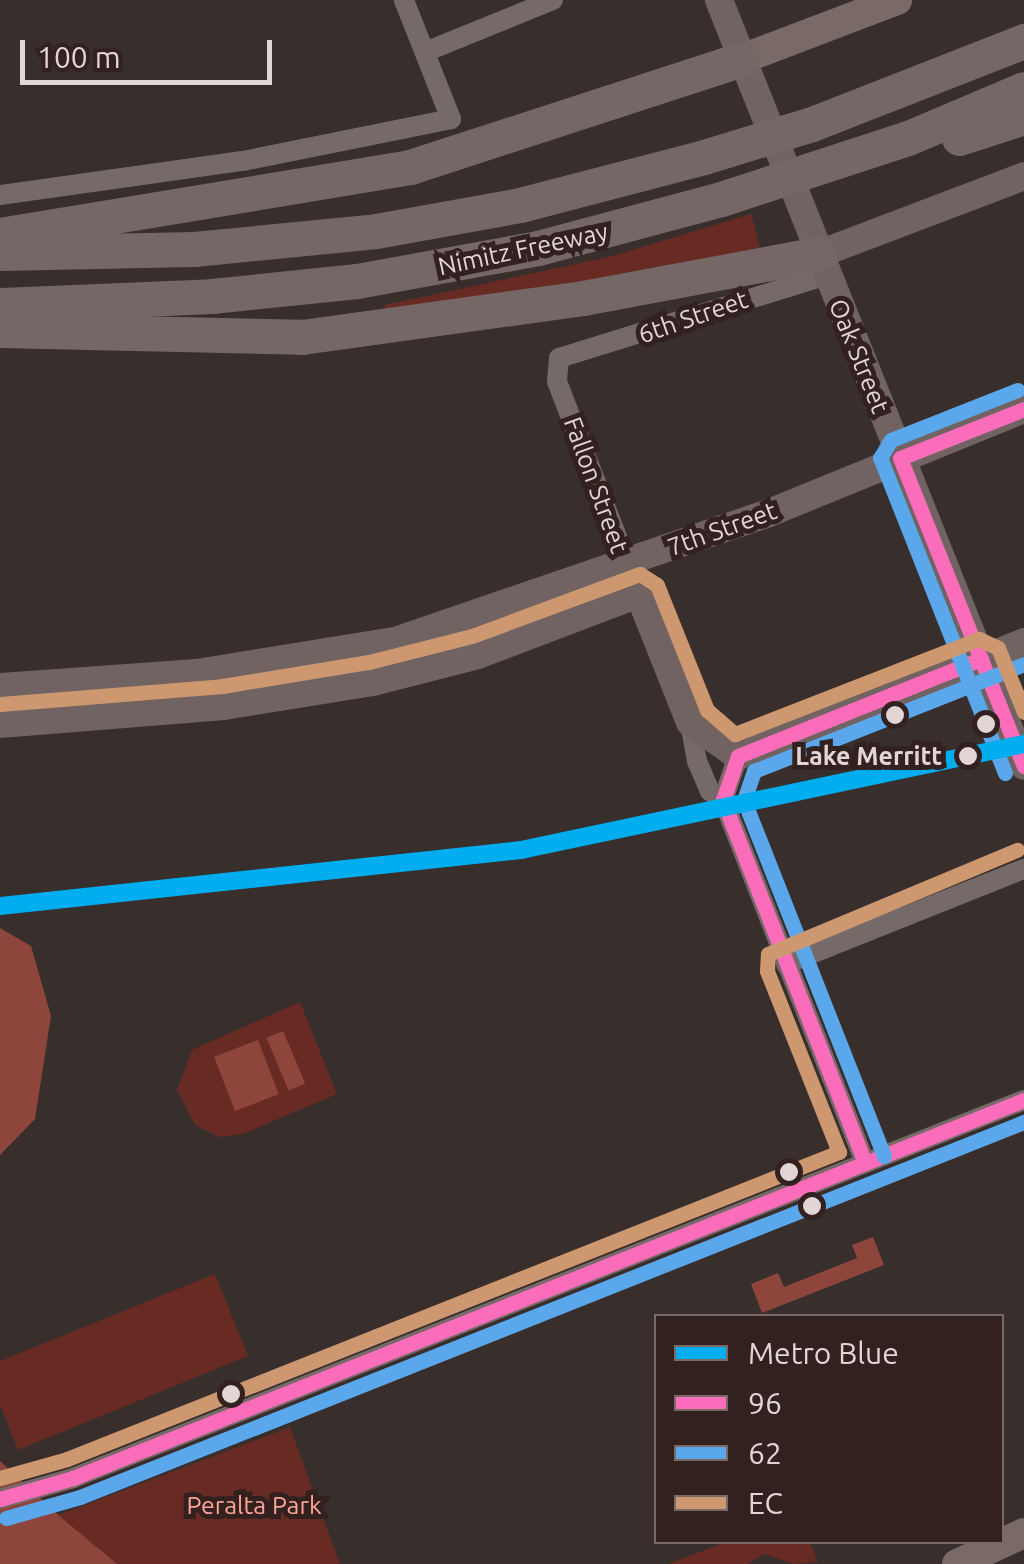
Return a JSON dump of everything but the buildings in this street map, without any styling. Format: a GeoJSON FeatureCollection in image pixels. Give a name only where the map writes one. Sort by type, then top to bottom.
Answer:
{"type":"FeatureCollection","features":[{"type":"Feature","properties":{"kind":"highway","name":"Nimitz Freeway"},"geometry":{"type":"LineString","coordinates":[[0,253],[208,248],[376,231],[520,205],[812,124],[1024,40]]}},
{"type":"Feature","properties":{"kind":"highway"},"geometry":{"type":"LineString","coordinates":[[0,235],[410,167],[742,60]]}},
{"type":"Feature","properties":{"kind":"highway","name":"Nimitz Freeway"},"geometry":{"type":"LineString","coordinates":[[0,305],[212,296],[394,276],[556,244],[721,199],[908,138],[1024,89]]}},
{"type":"Feature","properties":{"kind":"highway"},"geometry":{"type":"LineString","coordinates":[[908,138],[962,138],[1024,118]]}},
{"type":"Feature","properties":{"kind":"highway"},"geometry":{"type":"LineString","coordinates":[[0,330],[302,337],[823,265]]}},
{"type":"Feature","properties":{"kind":"main road","name":"Oak Street"},"geometry":{"type":"LineString","coordinates":[[718,0],[1024,766]]}},
{"type":"Feature","properties":{"kind":"main road"},"geometry":{"type":"LineString","coordinates":[[742,60],[897,0]]}},
{"type":"Feature","properties":{"kind":"main road","name":"6th Street"},"geometry":{"type":"LineString","coordinates":[[823,265],[1024,176]]}},
{"type":"Feature","properties":{"kind":"main road","name":"7th Street"},"geometry":{"type":"LineString","coordinates":[[0,686],[197,673],[387,643],[768,512],[1024,409]]}},
{"type":"Feature","properties":{"kind":"main road"},"geometry":{"type":"LineString","coordinates":[[0,724],[211,707],[373,682],[478,655],[642,601],[666,563],[768,512]]}},
{"type":"Feature","properties":{"kind":"main road","name":"Fallon Street"},"geometry":{"type":"LineString","coordinates":[[642,601],[690,722]]}},
{"type":"Feature","properties":{"kind":"main road"},"geometry":{"type":"LineString","coordinates":[[690,722],[738,756],[1024,642]]}},
{"type":"Feature","properties":{"kind":"main road"},"geometry":{"type":"LineString","coordinates":[[957,1564],[1000,1544]]}},
{"type":"Feature","properties":{"kind":"street"},"geometry":{"type":"LineString","coordinates":[[0,195],[244,162],[451,119],[404,0]]}},
{"type":"Feature","properties":{"kind":"street"},"geometry":{"type":"LineString","coordinates":[[424,52],[553,0]]}},
{"type":"Feature","properties":{"kind":"street","name":"6th Street"},"geometry":{"type":"LineString","coordinates":[[559,358],[823,265]]}},
{"type":"Feature","properties":{"kind":"street","name":"Fallon Street"},"geometry":{"type":"LineString","coordinates":[[559,358],[558,381],[642,601]]}},
{"type":"Feature","properties":{"kind":"street","name":"Fallon Street"},"geometry":{"type":"LineString","coordinates":[[690,722],[710,790],[722,800],[865,1163]]}},
{"type":"Feature","properties":{"kind":"street"},"geometry":{"type":"LineString","coordinates":[[722,800],[738,756]]}},
{"type":"Feature","properties":{"kind":"street"},"geometry":{"type":"LineString","coordinates":[[786,964],[1024,869]]}},
{"type":"Feature","properties":{"kind":"street"},"geometry":{"type":"LineString","coordinates":[[0,1498],[73,1478],[1024,1100]]}},
{"type":"Feature","properties":{"kind":"green space"},"geometry":{"type":"Polygon","coordinates":[[[751,214],[760,248],[386,318],[385,305],[613,256],[751,214]]]}},
{"type":"Feature","properties":{"kind":"green space"},"geometry":{"type":"Polygon","coordinates":[[[300,1002],[337,1094],[243,1134],[219,1137],[195,1125],[177,1090],[192,1050],[300,1002]]]}},
{"type":"Feature","properties":{"kind":"green space"},"geometry":{"type":"Polygon","coordinates":[[[215,1274],[248,1356],[18,1450],[0,1405],[0,1361],[215,1274]]]}},
{"type":"Feature","properties":{"kind":"green space","name":"Peralta Park"},"geometry":{"type":"Polygon","coordinates":[[[290,1427],[340,1564],[0,1564],[0,1537],[290,1427]]]}},
{"type":"Feature","properties":{"kind":"green space"},"geometry":{"type":"Polygon","coordinates":[[[721,1544],[811,1544],[818,1562],[793,1564],[765,1554],[747,1564],[668,1564],[721,1544]]]}},
{"type":"Feature","properties":{"kind":"shaded area"},"geometry":{"type":"Polygon","coordinates":[[[0,928],[31,946],[51,1016],[35,1119],[0,1155],[0,928]]]}},
{"type":"Feature","properties":{"kind":"shaded area"},"geometry":{"type":"Polygon","coordinates":[[[283,1031],[305,1083],[289,1091],[266,1038],[283,1031]]]}},
{"type":"Feature","properties":{"kind":"shaded area"},"geometry":{"type":"Polygon","coordinates":[[[258,1040],[279,1094],[235,1111],[214,1057],[258,1040]]]}},
{"type":"Feature","properties":{"kind":"shaded area"},"geometry":{"type":"Polygon","coordinates":[[[873,1237],[884,1265],[762,1313],[751,1284],[778,1273],[784,1287],[857,1258],[852,1245],[873,1237]]]}},
{"type":"Feature","properties":{"kind":"shaded area"},"geometry":{"type":"Polygon","coordinates":[[[0,1461],[64,1520],[117,1564],[0,1564],[0,1461]]]}},
{"type":"Feature","properties":{"kind":"metro line","name":"Blue"},"geometry":{"type":"LineString","coordinates":[[0,906],[521,850],[1024,744]]}},
{"type":"Feature","properties":{"kind":"transit line","name":"62"},"geometry":{"type":"LineString","coordinates":[[1005,773],[880,458],[891,440],[1017,390]]}},
{"type":"Feature","properties":{"kind":"transit line","name":"96"},"geometry":{"type":"LineString","coordinates":[[1024,409],[900,458],[1024,766]]}},
{"type":"Feature","properties":{"kind":"transit line","name":"EC"},"geometry":{"type":"LineString","coordinates":[[0,704],[222,686],[369,662],[472,636],[640,574],[657,585],[707,710],[735,734],[979,639],[998,648],[1024,712]]}},
{"type":"Feature","properties":{"kind":"transit line","name":"96"},"geometry":{"type":"LineString","coordinates":[[865,1163],[723,800],[738,756],[981,659]]}},
{"type":"Feature","properties":{"kind":"transit line","name":"62"},"geometry":{"type":"LineString","coordinates":[[884,1156],[744,800],[754,771],[1024,664]]}},
{"type":"Feature","properties":{"kind":"transit line","name":"EC"},"geometry":{"type":"LineString","coordinates":[[0,1478],[67,1459],[839,1152],[767,971],[768,954],[1017,850]]}},
{"type":"Feature","properties":{"kind":"transit line","name":"96"},"geometry":{"type":"LineString","coordinates":[[0,1499],[73,1478],[1024,1100]]}},
{"type":"Feature","properties":{"kind":"transit line","name":"62"},"geometry":{"type":"LineString","coordinates":[[6,1518],[80,1497],[1024,1122]]}},
{"type":"Feature","properties":{"kind":"place","name":"Lake Merritt"},"geometry":{"type":"Point","coordinates":[968,756]}}]}
